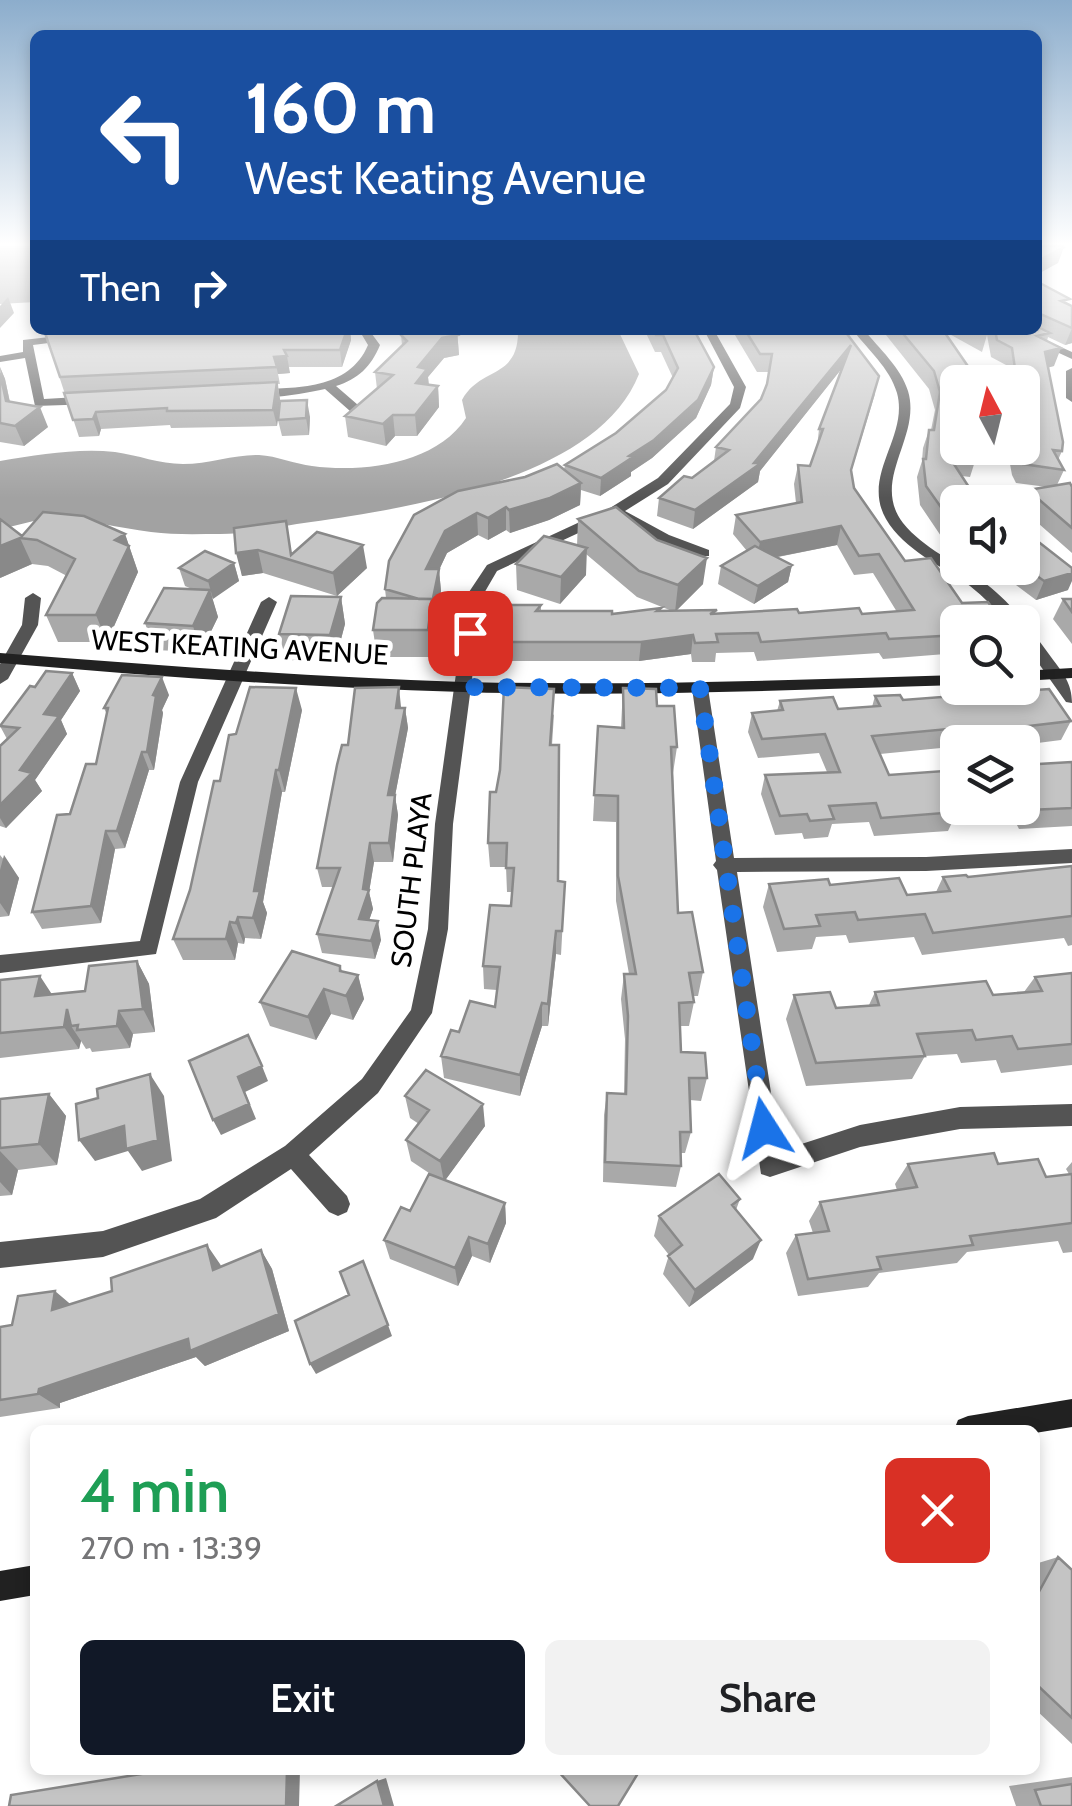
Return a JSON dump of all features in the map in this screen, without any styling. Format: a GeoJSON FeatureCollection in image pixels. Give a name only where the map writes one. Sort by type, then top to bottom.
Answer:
{"type":"FeatureCollection","features":[{"type":"Feature","properties":{"kind":"street"},"geometry":{"type":"LineString","coordinates":[[230,394],[306,390],[361,370],[372,357],[374,345],[367,335]]}},
{"type":"Feature","properties":{"kind":"street","name":"SOUTH PLAYA"},"geometry":{"type":"LineString","coordinates":[[0,1255],[102,1244],[206,1209],[293,1154],[370,1086],[421,1013],[438,929],[444,824],[475,595],[486,565],[615,511],[663,481],[736,404],[740,387],[712,335]]}},
{"type":"Feature","properties":{"kind":"street"},"geometry":{"type":"LineString","coordinates":[[862,335],[904,393],[905,416],[885,482],[884,496],[893,519],[921,548],[976,584],[999,605]]}},
{"type":"Feature","properties":{"kind":"street"},"geometry":{"type":"LineString","coordinates":[[1025,335],[1072,356]]}},
{"type":"Feature","properties":{"kind":"street"},"geometry":{"type":"LineString","coordinates":[[82,336],[28,342],[40,403],[116,400]]}},
{"type":"Feature","properties":{"kind":"street"},"geometry":{"type":"LineString","coordinates":[[0,359],[30,354]]}},
{"type":"Feature","properties":{"kind":"street"},"geometry":{"type":"LineString","coordinates":[[1072,372],[1072,398]]}},
{"type":"Feature","properties":{"kind":"street"},"geometry":{"type":"LineString","coordinates":[[326,384],[354,408]]}},
{"type":"Feature","properties":{"kind":"street"},"geometry":{"type":"LineString","coordinates":[[615,511],[704,554]]}},
{"type":"Feature","properties":{"kind":"street"},"geometry":{"type":"LineString","coordinates":[[0,679],[5,659],[30,625],[33,598]]}},
{"type":"Feature","properties":{"kind":"street"},"geometry":{"type":"LineString","coordinates":[[0,964],[149,948],[189,782],[269,602]]}},
{"type":"Feature","properties":{"kind":"street"},"geometry":{"type":"LineString","coordinates":[[1040,647],[1064,674],[1072,698]]}},
{"type":"Feature","properties":{"kind":"street","name":"WEST KEATING AVENUE"},"geometry":{"type":"LineString","coordinates":[[5,659],[235,677],[464,687],[700,688],[940,681]]}},
{"type":"Feature","properties":{"kind":"street"},"geometry":{"type":"LineString","coordinates":[[700,688],[770,1166],[860,1136],[960,1118],[1072,1115]]}},
{"type":"Feature","properties":{"kind":"street"},"geometry":{"type":"LineString","coordinates":[[723,865],[926,864],[1072,856]]}},
{"type":"Feature","properties":{"kind":"street"},"geometry":{"type":"LineString","coordinates":[[293,1154],[338,1204]]}},
{"type":"Feature","properties":{"kind":"street"},"geometry":{"type":"LineString","coordinates":[[999,1425],[1072,1413]]}},
{"type":"Feature","properties":{"kind":"street"},"geometry":{"type":"LineString","coordinates":[[0,1586],[30,1581]]}},
{"type":"Feature","properties":{"kind":"shaded area"},"geometry":{"type":"Polygon","coordinates":[[[518,335],[620,335],[639,374],[617,410],[584,439],[543,463],[447,497],[243,533],[159,533],[58,519],[0,529],[0,461],[100,451],[174,464],[259,455],[312,466],[353,468],[418,455],[453,434],[466,418],[462,400],[470,389],[505,365],[517,346],[518,335]]]}},
{"type":"Feature","properties":{"kind":"building"},"geometry":{"type":"Polygon","coordinates":[[[46,335],[345,335],[340,350],[284,350],[287,356],[274,357],[277,367],[60,377],[46,335]]]}},
{"type":"Feature","properties":{"kind":"building"},"geometry":{"type":"Polygon","coordinates":[[[401,335],[458,335],[442,338],[418,367],[427,369],[416,383],[438,386],[415,415],[393,415],[383,424],[345,416],[393,375],[375,372],[407,341],[401,335]]]}},
{"type":"Feature","properties":{"kind":"building"},"geometry":{"type":"Polygon","coordinates":[[[663,335],[697,335],[714,367],[698,400],[654,440],[601,478],[565,465],[616,433],[666,390],[678,368],[663,335]]]}},
{"type":"Feature","properties":{"kind":"building"},"geometry":{"type":"Polygon","coordinates":[[[748,335],[848,335],[879,376],[851,470],[854,488],[905,561],[931,558],[940,571],[940,585],[950,585],[962,603],[990,605],[940,605],[940,636],[889,639],[886,633],[761,642],[758,633],[716,634],[718,642],[695,643],[693,635],[641,642],[496,642],[497,605],[541,605],[536,611],[612,614],[661,608],[657,611],[717,610],[710,614],[797,609],[799,613],[859,608],[862,614],[914,610],[879,554],[859,556],[841,526],[760,542],[736,515],[802,502],[798,465],[810,466],[823,429],[819,429],[851,345],[754,463],[761,463],[695,510],[659,498],[684,476],[692,478],[729,450],[716,447],[761,399],[772,354],[760,354],[748,335]]]}},
{"type":"Feature","properties":{"kind":"building"},"geometry":{"type":"Polygon","coordinates":[[[904,335],[946,335],[967,365],[940,365],[940,392],[934,371],[904,335]]]}},
{"type":"Feature","properties":{"kind":"building"},"geometry":{"type":"Polygon","coordinates":[[[996,335],[1041,335],[1037,336],[1061,348],[1045,352],[1063,442],[1062,451],[1053,450],[1064,470],[1030,465],[1040,465],[1040,365],[1014,365],[1012,348],[997,340],[996,335]]]}},
{"type":"Feature","properties":{"kind":"building"},"geometry":{"type":"Polygon","coordinates":[[[0,373],[6,401],[40,407],[15,426],[0,423],[0,373]]]}},
{"type":"Feature","properties":{"kind":"building"},"geometry":{"type":"Polygon","coordinates":[[[277,382],[273,410],[167,408],[96,412],[93,419],[73,420],[64,393],[277,382]]]}},
{"type":"Feature","properties":{"kind":"building"},"geometry":{"type":"Polygon","coordinates":[[[940,392],[940,465],[955,465],[968,485],[940,485],[940,506],[926,486],[923,459],[929,430],[934,430],[940,392]]]}},
{"type":"Feature","properties":{"kind":"building"},"geometry":{"type":"Polygon","coordinates":[[[307,400],[306,418],[278,420],[280,401],[307,400]]]}},
{"type":"Feature","properties":{"kind":"building"},"geometry":{"type":"Polygon","coordinates":[[[557,464],[581,483],[550,498],[509,510],[506,507],[488,518],[477,513],[445,531],[426,569],[439,569],[432,603],[432,599],[385,589],[389,561],[414,515],[458,491],[525,477],[557,464]]]}},
{"type":"Feature","properties":{"kind":"building"},"geometry":{"type":"Polygon","coordinates":[[[1070,483],[1072,528],[1040,500],[1040,488],[1070,483]]]}},
{"type":"Feature","properties":{"kind":"building"},"geometry":{"type":"Polygon","coordinates":[[[616,507],[657,540],[707,558],[678,585],[639,571],[578,519],[616,507]]]}},
{"type":"Feature","properties":{"kind":"building"},"geometry":{"type":"Polygon","coordinates":[[[43,512],[84,516],[125,534],[115,540],[129,546],[96,615],[46,615],[75,559],[37,540],[20,538],[0,546],[0,519],[22,536],[43,512]]]}},
{"type":"Feature","properties":{"kind":"building"},"geometry":{"type":"Polygon","coordinates":[[[286,521],[291,555],[317,532],[363,545],[333,573],[258,550],[236,553],[234,528],[286,521]]]}},
{"type":"Feature","properties":{"kind":"building"},"geometry":{"type":"Polygon","coordinates":[[[544,536],[587,548],[561,577],[516,564],[544,536]]]}},
{"type":"Feature","properties":{"kind":"building"},"geometry":{"type":"Polygon","coordinates":[[[1040,543],[1072,568],[1072,573],[1044,581],[1040,578],[1040,543]]]}},
{"type":"Feature","properties":{"kind":"building"},"geometry":{"type":"Polygon","coordinates":[[[755,546],[792,565],[758,586],[721,566],[755,546]]]}},
{"type":"Feature","properties":{"kind":"building"},"geometry":{"type":"Polygon","coordinates":[[[205,551],[234,563],[208,581],[179,568],[205,551]]]}},
{"type":"Feature","properties":{"kind":"building"},"geometry":{"type":"Polygon","coordinates":[[[164,588],[210,590],[193,626],[145,623],[164,588]]]}},
{"type":"Feature","properties":{"kind":"building"},"geometry":{"type":"Polygon","coordinates":[[[291,596],[341,597],[330,635],[279,634],[291,596]]]}},
{"type":"Feature","properties":{"kind":"building"},"geometry":{"type":"Polygon","coordinates":[[[382,598],[432,599],[428,630],[373,630],[377,603],[382,598]]]}},
{"type":"Feature","properties":{"kind":"building"},"geometry":{"type":"Polygon","coordinates":[[[46,671],[72,673],[44,714],[59,716],[20,770],[32,773],[0,805],[0,746],[19,728],[0,726],[46,671]]]}},
{"type":"Feature","properties":{"kind":"building"},"geometry":{"type":"Polygon","coordinates":[[[122,675],[162,677],[153,695],[156,696],[147,752],[142,752],[117,831],[106,831],[91,906],[32,912],[57,815],[70,814],[86,764],[96,764],[108,708],[104,708],[122,675]]]}},
{"type":"Feature","properties":{"kind":"building"},"geometry":{"type":"Polygon","coordinates":[[[250,687],[296,688],[276,770],[254,891],[260,891],[253,918],[238,917],[236,923],[230,922],[226,939],[173,939],[190,890],[214,781],[220,781],[229,735],[236,734],[250,687]]]}},
{"type":"Feature","properties":{"kind":"building"},"geometry":{"type":"Polygon","coordinates":[[[399,687],[396,708],[405,708],[388,795],[395,795],[389,843],[370,843],[363,889],[369,890],[359,919],[378,921],[371,941],[317,934],[340,868],[317,868],[342,745],[348,745],[355,688],[399,687]]]}},
{"type":"Feature","properties":{"kind":"building"},"geometry":{"type":"Polygon","coordinates":[[[504,687],[554,689],[550,745],[559,745],[558,881],[565,882],[562,931],[556,931],[548,1004],[542,1003],[520,1075],[441,1056],[451,1030],[459,1032],[470,1001],[495,1007],[500,967],[483,966],[490,905],[511,906],[514,868],[506,868],[507,843],[488,843],[490,792],[496,792],[500,770],[504,687]]]}},
{"type":"Feature","properties":{"kind":"building"},"geometry":{"type":"Polygon","coordinates":[[[623,688],[656,689],[657,706],[674,706],[677,747],[671,747],[678,913],[692,912],[703,972],[689,973],[694,1002],[679,1003],[681,1052],[705,1053],[707,1078],[689,1078],[691,1132],[680,1132],[681,1166],[605,1162],[607,1093],[626,1094],[628,1016],[624,974],[636,974],[618,876],[618,796],[594,795],[598,726],[624,728],[623,688]]]}},
{"type":"Feature","properties":{"kind":"building"},"geometry":{"type":"Polygon","coordinates":[[[1049,689],[1071,721],[940,725],[940,730],[872,736],[889,775],[940,771],[940,813],[881,818],[876,803],[829,806],[834,819],[810,821],[807,814],[780,816],[765,775],[840,772],[825,734],[762,739],[752,713],[783,710],[780,701],[833,697],[838,709],[880,706],[875,696],[900,695],[903,700],[940,697],[940,705],[1040,705],[1040,690],[1049,689]]]}},
{"type":"Feature","properties":{"kind":"building"},"geometry":{"type":"Polygon","coordinates":[[[1072,762],[1072,808],[1040,809],[1040,764],[1072,762]]]}},
{"type":"Feature","properties":{"kind":"building"},"geometry":{"type":"Polygon","coordinates":[[[1072,866],[1072,916],[933,933],[925,914],[858,920],[855,912],[816,915],[820,926],[784,929],[769,884],[828,879],[830,885],[899,878],[907,895],[950,891],[943,877],[1072,866]]]}},
{"type":"Feature","properties":{"kind":"building"},"geometry":{"type":"Polygon","coordinates":[[[292,951],[358,975],[346,996],[324,989],[308,1017],[260,1002],[292,951]]]}},
{"type":"Feature","properties":{"kind":"building"},"geometry":{"type":"Polygon","coordinates":[[[137,961],[143,1009],[119,1011],[117,1026],[77,1030],[78,1025],[71,1026],[67,1009],[64,1027],[0,1033],[0,980],[40,976],[35,996],[85,991],[89,966],[137,961]]]}},
{"type":"Feature","properties":{"kind":"building"},"geometry":{"type":"Polygon","coordinates":[[[1072,973],[1072,1044],[1018,1049],[1012,1036],[976,1040],[972,1030],[917,1034],[925,1056],[816,1063],[794,995],[830,992],[836,1008],[879,1005],[875,992],[986,981],[993,995],[1042,991],[1035,977],[1072,973]]]}},
{"type":"Feature","properties":{"kind":"building"},"geometry":{"type":"Polygon","coordinates":[[[248,1035],[262,1066],[238,1077],[249,1104],[213,1120],[189,1061],[248,1035]]]}},
{"type":"Feature","properties":{"kind":"building"},"geometry":{"type":"Polygon","coordinates":[[[426,1070],[483,1104],[440,1161],[406,1140],[429,1110],[405,1096],[426,1070]]]}},
{"type":"Feature","properties":{"kind":"building"},"geometry":{"type":"Polygon","coordinates":[[[150,1074],[158,1140],[126,1149],[124,1126],[79,1140],[76,1104],[98,1098],[97,1089],[150,1074]]]}},
{"type":"Feature","properties":{"kind":"building"},"geometry":{"type":"Polygon","coordinates":[[[49,1094],[39,1144],[0,1148],[0,1099],[49,1094]]]}},
{"type":"Feature","properties":{"kind":"building"},"geometry":{"type":"Polygon","coordinates":[[[994,1153],[998,1164],[1038,1159],[1046,1177],[1072,1174],[1072,1223],[970,1236],[973,1245],[877,1257],[881,1269],[808,1279],[796,1235],[829,1231],[820,1202],[917,1187],[908,1164],[994,1153]]]}},
{"type":"Feature","properties":{"kind":"building"},"geometry":{"type":"Polygon","coordinates":[[[429,1174],[505,1203],[488,1244],[469,1237],[455,1268],[384,1240],[401,1207],[410,1211],[429,1174]]]}},
{"type":"Feature","properties":{"kind":"building"},"geometry":{"type":"Polygon","coordinates":[[[719,1174],[740,1199],[732,1205],[761,1240],[695,1290],[668,1256],[682,1245],[659,1216],[719,1174]]]}},
{"type":"Feature","properties":{"kind":"building"},"geometry":{"type":"Polygon","coordinates":[[[207,1245],[213,1270],[261,1250],[279,1314],[190,1351],[188,1339],[39,1389],[38,1394],[0,1400],[0,1327],[12,1325],[18,1296],[55,1291],[52,1310],[112,1291],[111,1278],[207,1245]]]}},
{"type":"Feature","properties":{"kind":"building"},"geometry":{"type":"Polygon","coordinates":[[[363,1261],[388,1325],[310,1364],[295,1321],[349,1295],[340,1272],[363,1261]]]}},
{"type":"Feature","properties":{"kind":"building"},"geometry":{"type":"Polygon","coordinates":[[[1058,1557],[1072,1570],[1072,1718],[1040,1688],[1040,1590],[1058,1557]]]}},
{"type":"Feature","properties":{"kind":"building"},"geometry":{"type":"Polygon","coordinates":[[[135,1775],[287,1775],[286,1806],[9,1806],[11,1795],[135,1775]]]}},
{"type":"Feature","properties":{"kind":"building"},"geometry":{"type":"Polygon","coordinates":[[[562,1775],[637,1775],[618,1806],[590,1806],[562,1775]]]}},
{"type":"Feature","properties":{"kind":"building"},"geometry":{"type":"Polygon","coordinates":[[[377,1781],[384,1806],[336,1806],[377,1781]]]}},
{"type":"Feature","properties":{"kind":"building"},"geometry":{"type":"Polygon","coordinates":[[[1072,1784],[1072,1806],[1041,1806],[1035,1790],[1072,1784]]]}},
{"type":"Feature","properties":{"kind":"route"},"geometry":{"type":"LineString","coordinates":[[470,633],[464,687],[700,688],[764,1128]]}}]}
